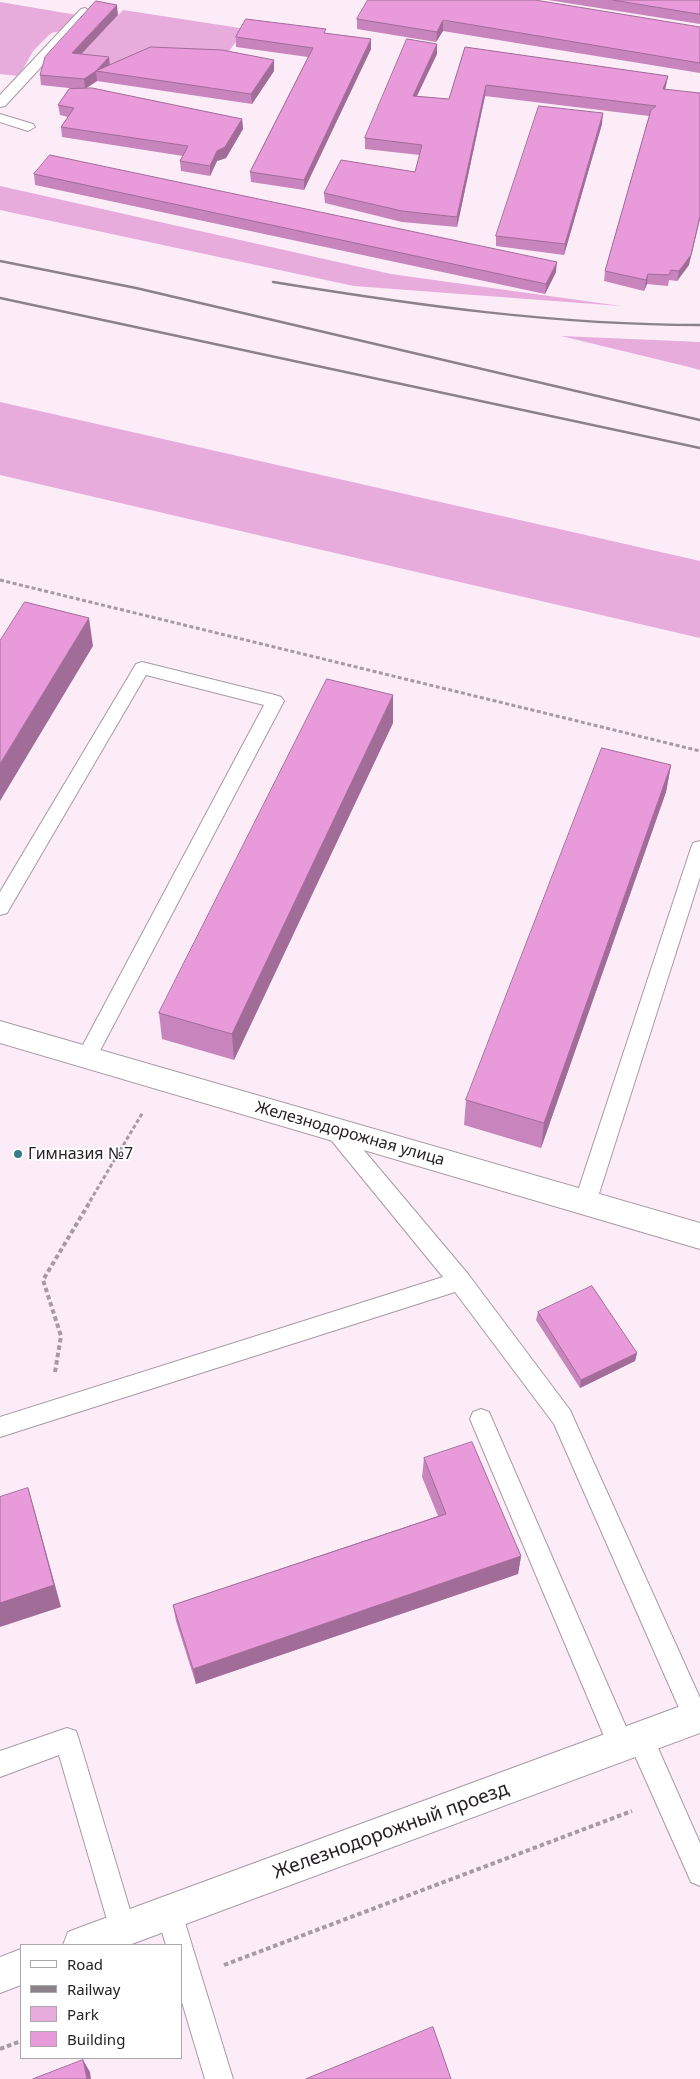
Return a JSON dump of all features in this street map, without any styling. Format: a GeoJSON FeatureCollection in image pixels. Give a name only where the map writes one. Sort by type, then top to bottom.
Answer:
{"type":"FeatureCollection","features":[{"type":"Feature","properties":{"kind":"street","name":"Железнодорожная улица"},"geometry":{"type":"LineString","coordinates":[[0,1032],[700,1236]]}},
{"type":"Feature","properties":{"kind":"street","name":"Железнодорожный проезд"},"geometry":{"type":"LineString","coordinates":[[84,1944],[698,1717]]}},
{"type":"Feature","properties":{"kind":"street"},"geometry":{"type":"LineString","coordinates":[[0,1975],[20,1967]]}},
{"type":"Feature","properties":{"kind":"lane"},"geometry":{"type":"LineString","coordinates":[[0,103],[85,12]]}},
{"type":"Feature","properties":{"kind":"lane"},"geometry":{"type":"LineString","coordinates":[[0,118],[28,127]]}},
{"type":"Feature","properties":{"kind":"lane"},"geometry":{"type":"LineString","coordinates":[[0,908],[142,668],[275,701],[86,1058]]}},
{"type":"Feature","properties":{"kind":"lane"},"geometry":{"type":"LineString","coordinates":[[585,1203],[700,848]]}},
{"type":"Feature","properties":{"kind":"lane"},"geometry":{"type":"LineString","coordinates":[[334,1130],[460,1281],[562,1417],[698,1717]]}},
{"type":"Feature","properties":{"kind":"lane"},"geometry":{"type":"LineString","coordinates":[[0,1427],[460,1281]]}},
{"type":"Feature","properties":{"kind":"lane"},"geometry":{"type":"LineString","coordinates":[[481,1419],[631,1743],[667,1798],[700,1873]]}},
{"type":"Feature","properties":{"kind":"lane"},"geometry":{"type":"LineString","coordinates":[[0,1764],[67,1740],[123,1930]]}},
{"type":"Feature","properties":{"kind":"lane"},"geometry":{"type":"LineString","coordinates":[[169,1913],[179,1944]]}},
{"type":"Feature","properties":{"kind":"lane"},"geometry":{"type":"LineString","coordinates":[[185,1966],[219,2079]]}},
{"type":"Feature","properties":{"kind":"path"},"geometry":{"type":"LineString","coordinates":[[0,580],[700,751]]}},
{"type":"Feature","properties":{"kind":"path"},"geometry":{"type":"LineString","coordinates":[[47,1412],[61,1336],[43,1280],[163,1080]]}},
{"type":"Feature","properties":{"kind":"path"},"geometry":{"type":"LineString","coordinates":[[185,1966],[667,1798]]}},
{"type":"Feature","properties":{"kind":"path"},"geometry":{"type":"LineString","coordinates":[[0,2049],[20,2041]]}},
{"type":"Feature","properties":{"kind":"green space"},"geometry":{"type":"Polygon","coordinates":[[[0,2],[83,16],[71,29],[51,33],[33,51],[19,76],[0,74],[0,2]]]}},
{"type":"Feature","properties":{"kind":"green space"},"geometry":{"type":"Polygon","coordinates":[[[123,10],[246,29],[222,60],[116,71],[73,63],[123,10]]]}},
{"type":"Feature","properties":{"kind":"green space"},"geometry":{"type":"Polygon","coordinates":[[[0,186],[391,274],[621,306],[354,286],[0,210],[0,186]]]}},
{"type":"Feature","properties":{"kind":"green space"},"geometry":{"type":"Polygon","coordinates":[[[561,336],[700,342],[700,370],[685,366],[561,336]]]}},
{"type":"Feature","properties":{"kind":"green space"},"geometry":{"type":"Polygon","coordinates":[[[0,402],[700,561],[700,638],[0,475],[0,402]]]}},
{"type":"Feature","properties":{"kind":"building"},"geometry":{"type":"Polygon","coordinates":[[[368,0],[535,0],[700,27],[700,63],[443,20],[437,32],[357,19],[368,0]]]}},
{"type":"Feature","properties":{"kind":"building"},"geometry":{"type":"Polygon","coordinates":[[[613,0],[700,0],[700,14],[613,0]]]}},
{"type":"Feature","properties":{"kind":"building"},"geometry":{"type":"Polygon","coordinates":[[[96,1],[117,5],[72,53],[109,57],[96,71],[84,79],[40,75],[45,57],[96,1]]]}},
{"type":"Feature","properties":{"kind":"building"},"geometry":{"type":"Polygon","coordinates":[[[246,19],[326,29],[324,33],[371,39],[304,180],[250,172],[313,48],[236,37],[246,19]]]}},
{"type":"Feature","properties":{"kind":"building"},"geometry":{"type":"Polygon","coordinates":[[[407,39],[437,44],[413,96],[449,99],[465,47],[668,76],[663,89],[700,93],[700,216],[691,255],[679,271],[671,270],[669,275],[648,274],[646,280],[605,271],[651,110],[656,106],[486,85],[457,217],[402,211],[324,193],[341,160],[415,172],[422,145],[365,138],[407,39]]]}},
{"type":"Feature","properties":{"kind":"building"},"geometry":{"type":"Polygon","coordinates":[[[151,47],[222,50],[274,60],[251,94],[96,71],[151,47]]]}},
{"type":"Feature","properties":{"kind":"building"},"geometry":{"type":"Polygon","coordinates":[[[92,88],[242,119],[225,147],[217,151],[210,166],[180,161],[188,146],[61,127],[74,108],[58,105],[69,89],[92,88]]]}},
{"type":"Feature","properties":{"kind":"building"},"geometry":{"type":"Polygon","coordinates":[[[539,106],[603,113],[565,244],[496,236],[539,106]]]}},
{"type":"Feature","properties":{"kind":"building"},"geometry":{"type":"Polygon","coordinates":[[[50,155],[557,262],[546,284],[34,174],[50,155]]]}},
{"type":"Feature","properties":{"kind":"building"},"geometry":{"type":"Polygon","coordinates":[[[25,602],[89,618],[0,764],[0,641],[25,602]]]}},
{"type":"Feature","properties":{"kind":"building"},"geometry":{"type":"Polygon","coordinates":[[[327,679],[393,695],[232,1034],[159,1013],[327,679]]]}},
{"type":"Feature","properties":{"kind":"building"},"geometry":{"type":"Polygon","coordinates":[[[602,748],[671,765],[544,1123],[466,1100],[602,748]]]}},
{"type":"Feature","properties":{"kind":"building"},"geometry":{"type":"Polygon","coordinates":[[[592,1286],[637,1353],[581,1380],[538,1312],[592,1286]]]}},
{"type":"Feature","properties":{"kind":"building"},"geometry":{"type":"Polygon","coordinates":[[[472,1442],[521,1556],[193,1669],[173,1605],[446,1514],[424,1458],[472,1442]]]}},
{"type":"Feature","properties":{"kind":"building"},"geometry":{"type":"Polygon","coordinates":[[[28,1488],[54,1585],[0,1603],[0,1497],[28,1488]]]}},
{"type":"Feature","properties":{"kind":"building"},"geometry":{"type":"Polygon","coordinates":[[[433,2027],[451,2079],[306,2079],[433,2027]]]}},
{"type":"Feature","properties":{"kind":"building"},"geometry":{"type":"Polygon","coordinates":[[[83,2060],[87,2079],[33,2079],[83,2060]]]}},
{"type":"Feature","properties":{"kind":"railway"},"geometry":{"type":"LineString","coordinates":[[0,261],[136,288],[700,420]]}},
{"type":"Feature","properties":{"kind":"railway"},"geometry":{"type":"LineString","coordinates":[[273,282],[486,312],[592,322],[700,325]]}},
{"type":"Feature","properties":{"kind":"railway"},"geometry":{"type":"LineString","coordinates":[[0,298],[700,448]]}},
{"type":"Feature","properties":{"kind":"place","name":"Гимназия №7"},"geometry":{"type":"Point","coordinates":[18,1154]}}]}
